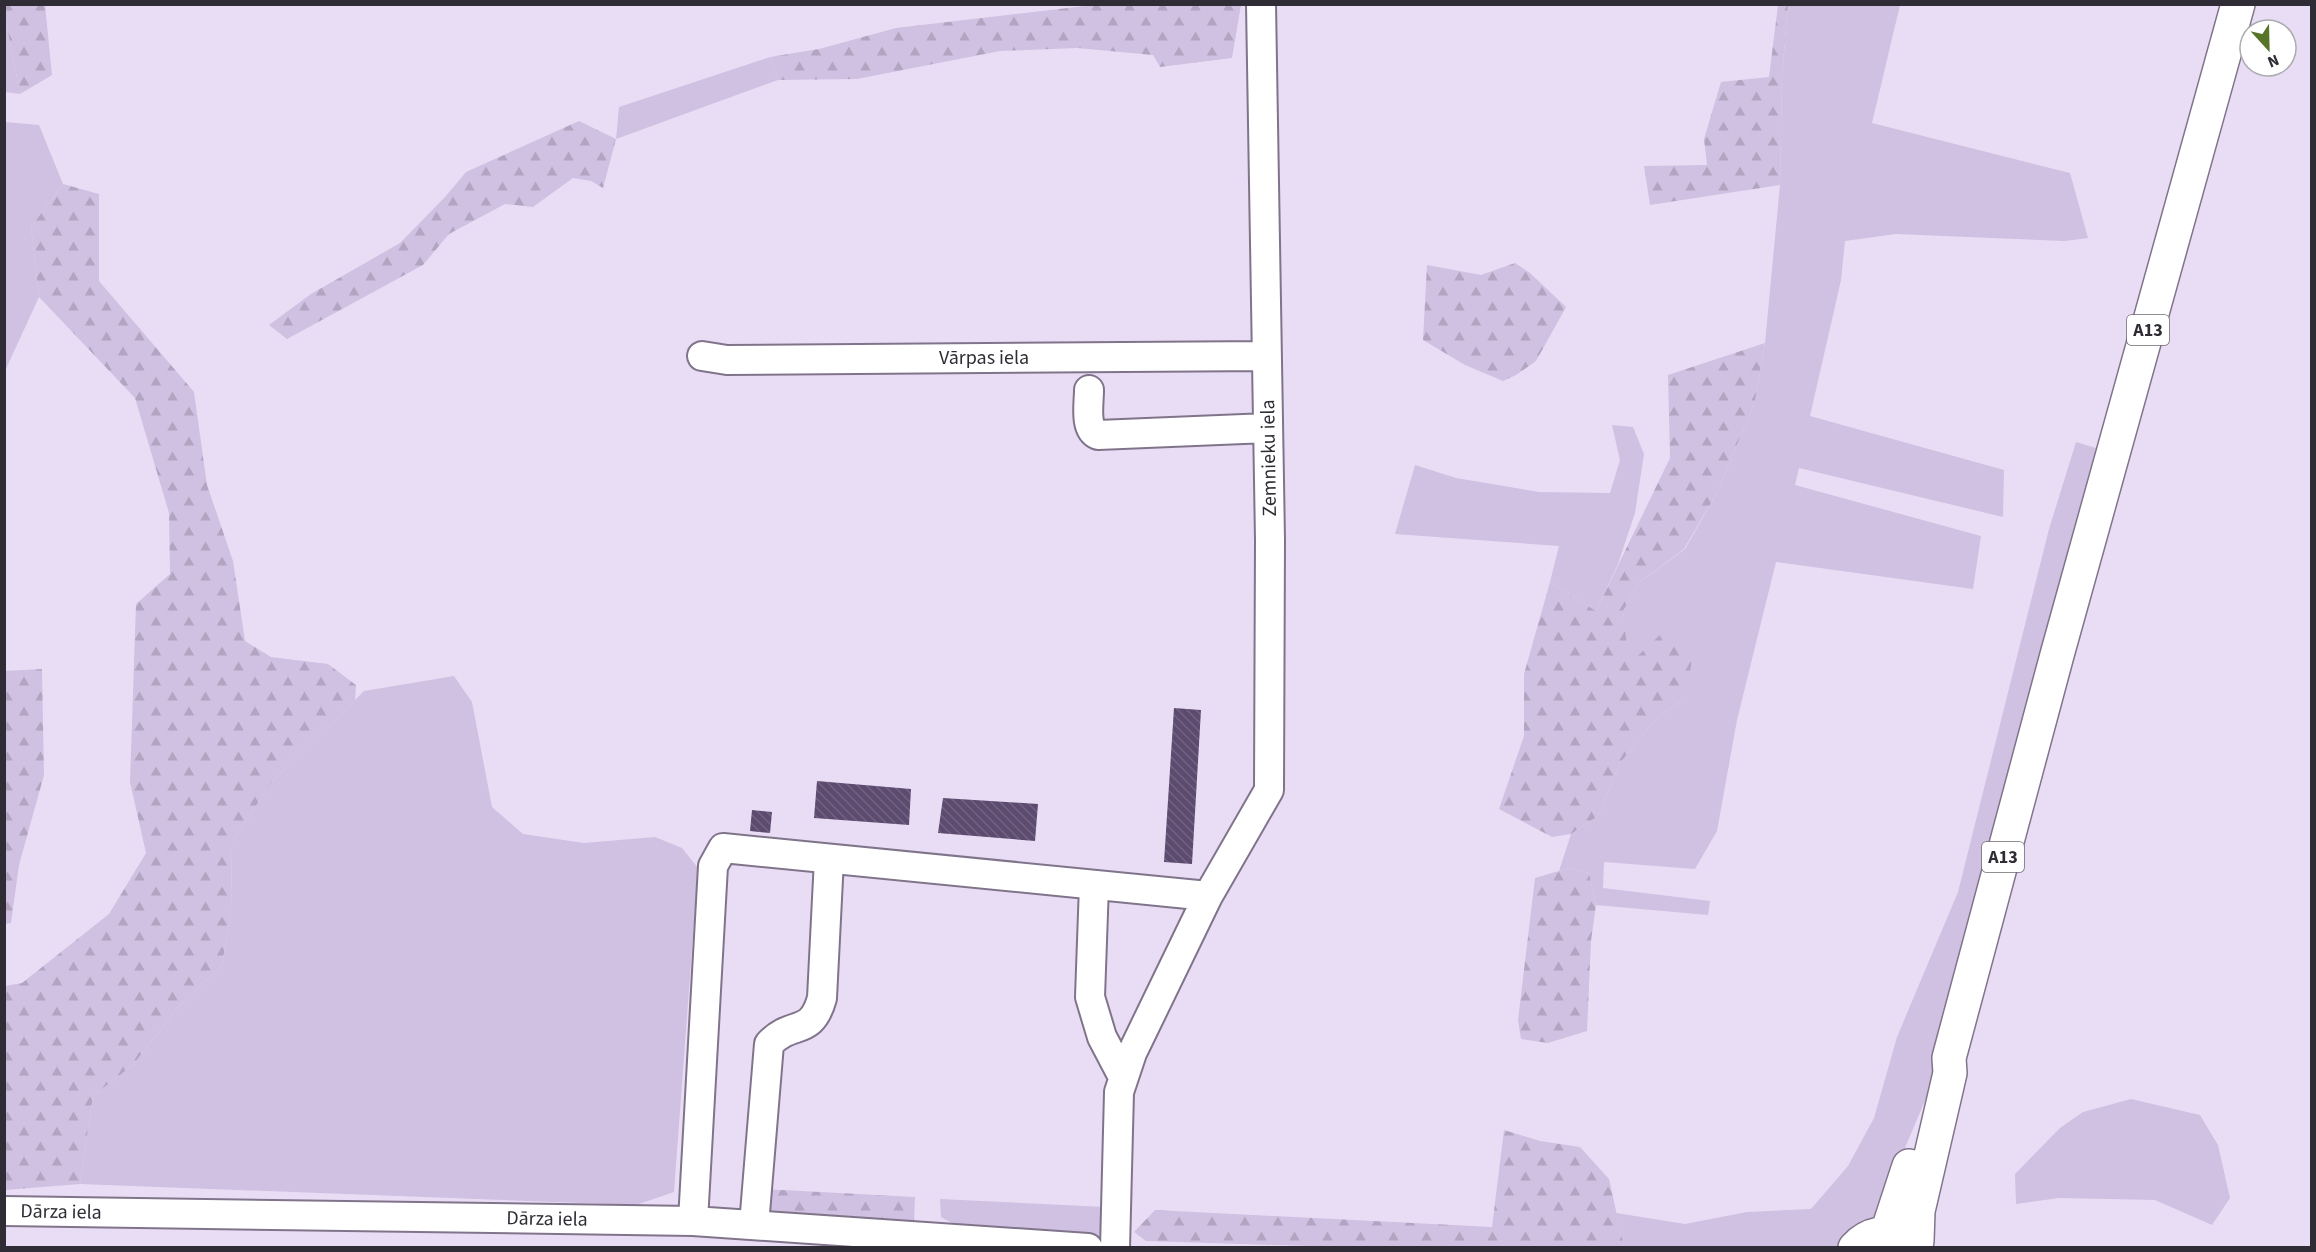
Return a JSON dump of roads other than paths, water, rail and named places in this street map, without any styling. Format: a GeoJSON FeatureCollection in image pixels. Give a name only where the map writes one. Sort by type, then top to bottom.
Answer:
{"type":"FeatureCollection","features":[{"type":"Feature","properties":{"kind":"highway","name":"A13"},"geometry":{"type":"LineString","coordinates":[[1855,1248],[1872,1236],[1909,1241],[1929,1110],[1939,1070],[1948,1058],[2238,4]]}},
{"type":"Feature","properties":{"kind":"street","name":"Zemnieku iela"},"geometry":{"type":"LineString","coordinates":[[1115,1248],[1119,1092],[1123,1077],[1132,1053],[1208,896],[1269,790],[1270,540],[1261,4]]}},
{"type":"Feature","properties":{"kind":"street","name":"Vārpas iela"},"geometry":{"type":"LineString","coordinates":[[702,356],[726,360],[1267,356]]}},
{"type":"Feature","properties":{"kind":"street"},"geometry":{"type":"LineString","coordinates":[[1089,390],[1089,427],[1093,433],[1098,435],[1268,428]]}},
{"type":"Feature","properties":{"kind":"street"},"geometry":{"type":"LineString","coordinates":[[693,1221],[713,866],[723,848],[1208,896]]}},
{"type":"Feature","properties":{"kind":"street"},"geometry":{"type":"LineString","coordinates":[[754,1226],[769,1044],[778,1034],[809,1023],[818,1013],[822,998],[829,858]]}},
{"type":"Feature","properties":{"kind":"street"},"geometry":{"type":"LineString","coordinates":[[1094,885],[1090,997],[1099,1030],[1123,1077]]}},
{"type":"Feature","properties":{"kind":"street","name":"Dārza iela"},"geometry":{"type":"LineString","coordinates":[[4,1211],[693,1221],[1088,1248]]}}]}
